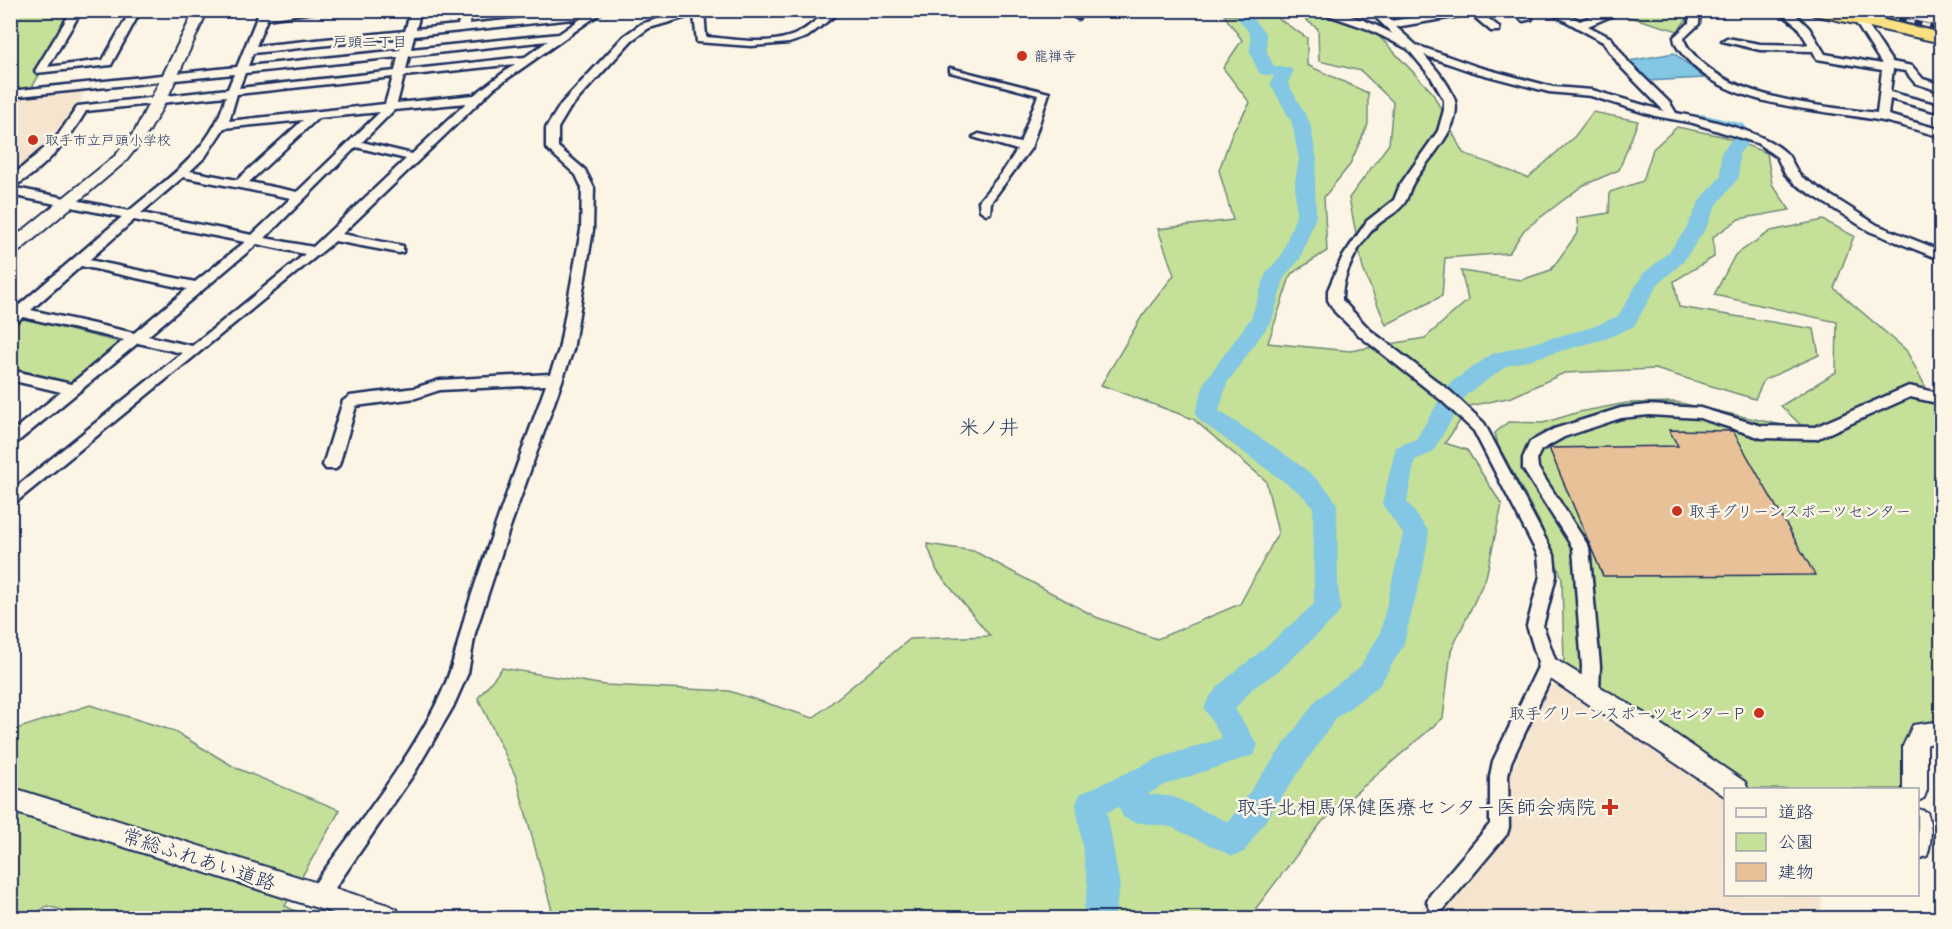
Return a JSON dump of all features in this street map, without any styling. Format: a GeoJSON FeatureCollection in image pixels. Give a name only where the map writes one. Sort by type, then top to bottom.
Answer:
{"type":"FeatureCollection","features":[{"type":"Feature","properties":{"kind":"highway"},"geometry":{"type":"LineString","coordinates":[[1814,10],[1941,38]]}},
{"type":"Feature","properties":{"kind":"street"},"geometry":{"type":"LineString","coordinates":[[10,11],[16,10]]}},
{"type":"Feature","properties":{"kind":"street"},"geometry":{"type":"LineString","coordinates":[[77,10],[40,71],[108,63]]}},
{"type":"Feature","properties":{"kind":"street"},"geometry":{"type":"LineString","coordinates":[[92,87],[108,63],[136,10]]}},
{"type":"Feature","properties":{"kind":"street"},"geometry":{"type":"LineString","coordinates":[[10,250],[122,158],[141,133],[159,101],[202,10]]}},
{"type":"Feature","properties":{"kind":"street"},"geometry":{"type":"LineString","coordinates":[[15,317],[135,215],[201,154],[222,125],[232,92],[264,13],[322,10]]}},
{"type":"Feature","properties":{"kind":"street"},"geometry":{"type":"LineString","coordinates":[[10,442],[256,239],[390,108],[416,10]]}},
{"type":"Feature","properties":{"kind":"street"},"geometry":{"type":"LineString","coordinates":[[463,28],[466,10]]}},
{"type":"Feature","properties":{"kind":"street"},"geometry":{"type":"LineString","coordinates":[[515,22],[517,10]]}},
{"type":"Feature","properties":{"kind":"street"},"geometry":{"type":"LineString","coordinates":[[317,897],[409,766],[447,701],[459,673],[466,633],[566,350],[589,215],[585,177],[552,148],[552,128],[576,91],[628,38],[645,26],[698,11],[701,40],[779,41],[799,37],[837,10]]}},
{"type":"Feature","properties":{"kind":"street"},"geometry":{"type":"LineString","coordinates":[[1319,10],[1372,27],[1440,58],[1513,80],[1553,90],[1592,93],[1672,117],[1695,120],[1761,141],[1782,155],[1791,174],[1799,181],[1873,228],[1941,256]]}},
{"type":"Feature","properties":{"kind":"street"},"geometry":{"type":"LineString","coordinates":[[1373,10],[1412,47],[1436,76],[1449,100],[1450,110],[1444,131],[1406,185],[1399,202],[1371,224],[1353,251],[1335,290],[1335,300],[1340,309],[1365,333],[1446,396],[1479,427],[1546,555],[1548,576],[1535,626],[1548,665],[1735,788]]}},
{"type":"Feature","properties":{"kind":"street"},"geometry":{"type":"LineString","coordinates":[[1513,10],[1527,19]]}},
{"type":"Feature","properties":{"kind":"street"},"geometry":{"type":"LineString","coordinates":[[1695,10],[1694,24],[1679,37],[1680,45],[1712,76],[1749,90],[1827,110],[1886,118],[1941,134]]}},
{"type":"Feature","properties":{"kind":"street"},"geometry":{"type":"LineString","coordinates":[[1782,10],[1793,15],[1808,32],[1821,57],[1908,68],[1918,81],[1941,89]]}},
{"type":"Feature","properties":{"kind":"street"},"geometry":{"type":"LineString","coordinates":[[249,50],[597,12]]}},
{"type":"Feature","properties":{"kind":"street"},"geometry":{"type":"LineString","coordinates":[[10,501],[316,252],[498,79],[597,12]]}},
{"type":"Feature","properties":{"kind":"street"},"geometry":{"type":"LineString","coordinates":[[1388,26],[1452,12],[1477,12],[1495,29]]}},
{"type":"Feature","properties":{"kind":"street"},"geometry":{"type":"LineString","coordinates":[[1556,12],[1607,40],[1625,65],[1666,105],[1672,117]]}},
{"type":"Feature","properties":{"kind":"street"},"geometry":{"type":"LineString","coordinates":[[1583,27],[1584,23],[1612,12]]}},
{"type":"Feature","properties":{"kind":"street"},"geometry":{"type":"LineString","coordinates":[[1859,20],[1888,67],[1882,117],[1886,118]]}},
{"type":"Feature","properties":{"kind":"street"},"geometry":{"type":"LineString","coordinates":[[10,94],[563,36]]}},
{"type":"Feature","properties":{"kind":"street"},"geometry":{"type":"LineString","coordinates":[[1727,39],[1760,47],[1816,48]]}},
{"type":"Feature","properties":{"kind":"street"},"geometry":{"type":"LineString","coordinates":[[10,184],[53,148],[73,126],[82,108],[527,59]]}},
{"type":"Feature","properties":{"kind":"street"},"geometry":{"type":"LineString","coordinates":[[954,70],[1044,93],[1034,130],[1015,166],[985,201],[986,210]]}},
{"type":"Feature","properties":{"kind":"street"},"geometry":{"type":"LineString","coordinates":[[1885,94],[1941,110]]}},
{"type":"Feature","properties":{"kind":"street"},"geometry":{"type":"LineString","coordinates":[[222,125],[478,98]]}},
{"type":"Feature","properties":{"kind":"street"},"geometry":{"type":"LineString","coordinates":[[240,184],[314,116]]}},
{"type":"Feature","properties":{"kind":"street"},"geometry":{"type":"LineString","coordinates":[[979,137],[1025,148]]}},
{"type":"Feature","properties":{"kind":"street"},"geometry":{"type":"LineString","coordinates":[[353,143],[415,158]]}},
{"type":"Feature","properties":{"kind":"street"},"geometry":{"type":"LineString","coordinates":[[182,173],[299,196]]}},
{"type":"Feature","properties":{"kind":"street"},"geometry":{"type":"LineString","coordinates":[[10,191],[316,252]]}},
{"type":"Feature","properties":{"kind":"street"},"geometry":{"type":"LineString","coordinates":[[332,236],[399,249]]}},
{"type":"Feature","properties":{"kind":"street"},"geometry":{"type":"LineString","coordinates":[[80,262],[198,287]]}},
{"type":"Feature","properties":{"kind":"street"},"geometry":{"type":"LineString","coordinates":[[15,317],[136,338],[194,351]]}},
{"type":"Feature","properties":{"kind":"street"},"geometry":{"type":"LineString","coordinates":[[10,375],[73,390]]}},
{"type":"Feature","properties":{"kind":"street"},"geometry":{"type":"LineString","coordinates":[[331,465],[350,402],[416,393],[440,385],[555,380]]}},
{"type":"Feature","properties":{"kind":"street"},"geometry":{"type":"LineString","coordinates":[[1590,691],[1591,666],[1581,547],[1531,469],[1530,458],[1535,446],[1558,433],[1621,413],[1649,410],[1700,413],[1762,432],[1816,433],[1909,392],[1941,399]]}},
{"type":"Feature","properties":{"kind":"street"},"geometry":{"type":"LineString","coordinates":[[1437,902],[1500,827],[1499,776],[1502,760],[1548,665]]}},
{"type":"Feature","properties":{"kind":"street"},"geometry":{"type":"LineString","coordinates":[[1915,788],[1915,746],[1921,733],[1941,732]]}},
{"type":"Feature","properties":{"kind":"street","name":"常総ふれあい道路"},"geometry":{"type":"LineString","coordinates":[[10,799],[388,918]]}},
{"type":"Feature","properties":{"kind":"shaded area","name":"取手市立戸頭小学校"},"geometry":{"type":"Polygon","coordinates":[[[86,89],[74,116],[48,149],[11,181],[11,97],[86,89]]]}},
{"type":"Feature","properties":{"kind":"shaded area","name":"取手北相馬保健医療センター医師会病院"},"geometry":{"type":"Polygon","coordinates":[[[1557,683],[1724,797],[1724,896],[1822,896],[1821,918],[1414,918],[1491,817],[1548,690],[1557,683]]]}},
{"type":"Feature","properties":{"kind":"green space"},"geometry":{"type":"Polygon","coordinates":[[[1622,10],[1685,11],[1688,17],[1678,31],[1616,13],[1622,10]]]}},
{"type":"Feature","properties":{"kind":"green space"},"geometry":{"type":"Polygon","coordinates":[[[11,11],[77,11],[28,94],[11,94],[11,11]]]}},
{"type":"Feature","properties":{"kind":"green space"},"geometry":{"type":"Polygon","coordinates":[[[1294,11],[1309,11],[1376,33],[1432,92],[1463,153],[1528,178],[1575,136],[1593,112],[1638,121],[1619,170],[1582,186],[1524,230],[1509,253],[1445,258],[1442,296],[1386,325],[1363,269],[1349,198],[1389,144],[1393,102],[1361,71],[1319,61],[1318,29],[1294,11]]]}},
{"type":"Feature","properties":{"kind":"green space"},"geometry":{"type":"Polygon","coordinates":[[[1224,15],[1276,17],[1307,38],[1307,65],[1368,93],[1368,124],[1349,166],[1324,197],[1327,251],[1291,274],[1268,343],[1350,351],[1425,338],[1468,300],[1461,271],[1521,280],[1551,270],[1578,232],[1577,218],[1609,213],[1610,192],[1643,181],[1653,149],[1677,127],[1722,136],[1767,153],[1772,184],[1790,210],[1739,219],[1713,237],[1714,257],[1674,281],[1679,307],[1814,329],[1819,355],[1764,380],[1755,399],[1655,369],[1564,373],[1512,397],[1470,406],[1445,443],[1467,450],[1502,505],[1486,577],[1451,651],[1443,718],[1322,822],[1256,908],[1254,918],[554,918],[516,777],[478,698],[502,668],[605,685],[729,691],[813,718],[910,639],[990,636],[937,571],[927,544],[974,551],[1096,617],[1157,639],[1240,604],[1278,533],[1266,481],[1193,419],[1101,385],[1142,316],[1174,275],[1158,229],[1233,220],[1219,170],[1233,131],[1250,103],[1223,68],[1242,40],[1224,15]]]}},
{"type":"Feature","properties":{"kind":"green space","name":"取手グリーンスポーツセンター"},"geometry":{"type":"Polygon","coordinates":[[[1823,220],[1854,236],[1834,288],[1906,350],[1930,395],[1941,397],[1941,725],[1920,723],[1904,745],[1905,788],[1750,788],[1674,736],[1564,667],[1562,578],[1539,521],[1498,445],[1495,433],[1508,422],[1543,423],[1579,412],[1627,403],[1676,402],[1806,430],[1781,406],[1836,372],[1837,322],[1714,295],[1735,255],[1771,231],[1823,220]]]}},
{"type":"Feature","properties":{"kind":"green space"},"geometry":{"type":"Polygon","coordinates":[[[21,318],[123,343],[74,383],[11,368],[11,327],[21,318]]]}},
{"type":"Feature","properties":{"kind":"green space"},"geometry":{"type":"Polygon","coordinates":[[[90,705],[174,731],[236,768],[340,810],[285,906],[310,918],[91,918],[47,906],[29,918],[11,918],[10,731],[90,705]]]}},
{"type":"Feature","properties":{"kind":"water"},"geometry":{"type":"Polygon","coordinates":[[[1674,53],[1704,78],[1646,81],[1629,61],[1674,53]]]}},
{"type":"Feature","properties":{"kind":"building","name":"取手グリーンスポーツセンター"},"geometry":{"type":"Polygon","coordinates":[[[1669,430],[1733,431],[1815,575],[1603,576],[1549,448],[1678,446],[1669,430]]]}},
{"type":"Feature","properties":{"kind":"waterway"},"geometry":{"type":"LineString","coordinates":[[1129,788],[1159,772],[1244,745],[1218,708],[1242,680],[1270,661],[1328,608],[1325,586],[1325,504],[1310,487],[1207,414],[1216,381],[1261,320],[1276,273],[1290,259],[1306,216],[1305,181],[1308,160],[1301,123],[1279,83],[1284,72],[1266,70],[1265,61],[1259,54],[1258,34],[1245,20],[1243,10]]}},
{"type":"Feature","properties":{"kind":"waterway"},"geometry":{"type":"LineString","coordinates":[[1129,788],[1134,807],[1174,812],[1233,841],[1326,709],[1369,677],[1393,638],[1410,569],[1416,532],[1394,504],[1404,454],[1424,446],[1458,389],[1500,360],[1600,333],[1626,321],[1650,279],[1676,257],[1696,228],[1707,204],[1730,177],[1730,153],[1741,140],[1738,128],[1702,119]]}},
{"type":"Feature","properties":{"kind":"waterway"},"geometry":{"type":"LineString","coordinates":[[1098,918],[1104,886],[1091,804],[1129,788]]}},
{"type":"Feature","properties":{"kind":"railway"},"geometry":{"type":"LineString","coordinates":[[1859,10],[1942,29]]}},
{"type":"Feature","properties":{"kind":"place","name":"龍禅寺"},"geometry":{"type":"Point","coordinates":[1022,56]}},
{"type":"Feature","properties":{"kind":"place","name":"取手市立戸頭小学校"},"geometry":{"type":"Point","coordinates":[33,140]}},
{"type":"Feature","properties":{"kind":"place","name":"取手グリーンスポーツセンター"},"geometry":{"type":"Point","coordinates":[1677,511]}},
{"type":"Feature","properties":{"kind":"place","name":"取手グリーンスポーツセンターＰ"},"geometry":{"type":"Point","coordinates":[1759,713]}},
{"type":"Feature","properties":{"kind":"place","name":"取手北相馬保健医療センター医師会病院"},"geometry":{"type":"Point","coordinates":[1610,807]}},
{"type":"Feature","properties":{"kind":"district","name":"戸頭二丁目"},"geometry":{"type":"Point","coordinates":[370,42]}},
{"type":"Feature","properties":{"kind":"district","name":"米ノ井"},"geometry":{"type":"Point","coordinates":[989,427]}}]}
